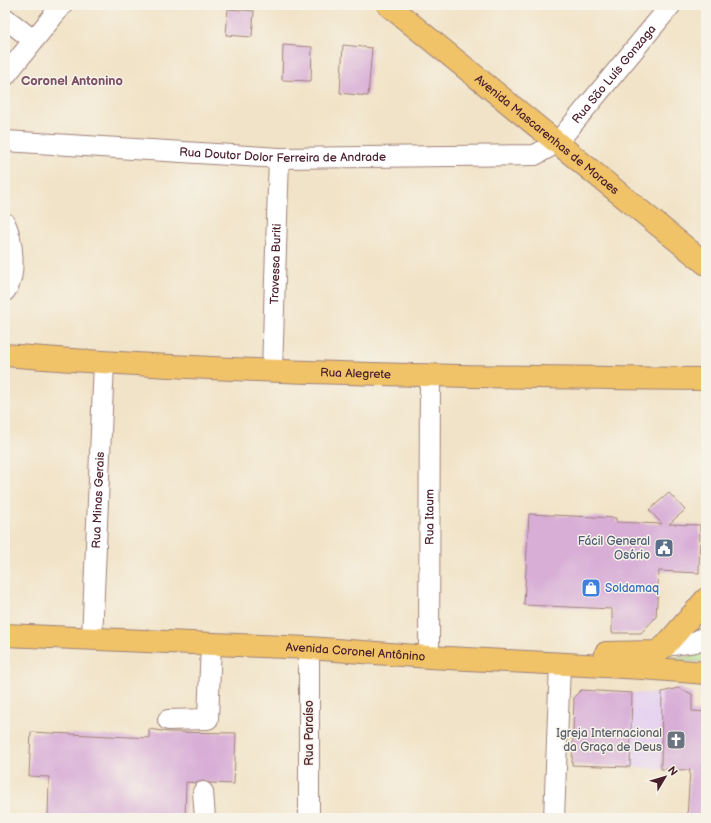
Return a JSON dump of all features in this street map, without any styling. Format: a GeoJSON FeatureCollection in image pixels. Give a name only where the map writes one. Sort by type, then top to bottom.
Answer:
{"type":"FeatureCollection","features":[{"type":"Feature","properties":{"kind":"main road","name":"Avenida Mascarenhas de Moraes"},"geometry":{"type":"LineString","coordinates":[[388,5],[706,264]]}},
{"type":"Feature","properties":{"kind":"main road","name":"Rua Alegrete"},"geometry":{"type":"LineString","coordinates":[[5,355],[104,363],[430,377],[706,379]]}},
{"type":"Feature","properties":{"kind":"main road"},"geometry":{"type":"LineString","coordinates":[[581,665],[607,652],[656,652],[665,646],[706,599]]}},
{"type":"Feature","properties":{"kind":"main road","name":"Avenida Coronel Antônino"},"geometry":{"type":"LineString","coordinates":[[5,636],[92,638],[309,648],[429,657],[706,673]]}},
{"type":"Feature","properties":{"kind":"street"},"geometry":{"type":"LineString","coordinates":[[5,76],[62,5]]}},
{"type":"Feature","properties":{"kind":"street","name":"Rua São Luís Gonzaga"},"geometry":{"type":"LineString","coordinates":[[557,143],[671,5]]}},
{"type":"Feature","properties":{"kind":"street"},"geometry":{"type":"LineString","coordinates":[[5,18],[33,40]]}},
{"type":"Feature","properties":{"kind":"street","name":"Rua Doutor Dolor Ferreira de Andrade"},"geometry":{"type":"LineString","coordinates":[[5,141],[279,158],[535,154],[557,143]]}},
{"type":"Feature","properties":{"kind":"street","name":"Travessa Buriti"},"geometry":{"type":"LineString","coordinates":[[272,370],[279,158]]}},
{"type":"Feature","properties":{"kind":"street"},"geometry":{"type":"LineString","coordinates":[[5,223],[13,250],[11,284],[5,291]]}},
{"type":"Feature","properties":{"kind":"street","name":"Rua Minas Gerais"},"geometry":{"type":"LineString","coordinates":[[92,638],[104,363]]}},
{"type":"Feature","properties":{"kind":"street","name":"Rua Itaum"},"geometry":{"type":"LineString","coordinates":[[429,657],[430,377]]}},
{"type":"Feature","properties":{"kind":"street"},"geometry":{"type":"LineString","coordinates":[[665,646],[695,642],[706,636]]}},
{"type":"Feature","properties":{"kind":"street"},"geometry":{"type":"LineString","coordinates":[[168,720],[208,719],[211,644]]}},
{"type":"Feature","properties":{"kind":"street","name":"Rua Paraíso"},"geometry":{"type":"LineString","coordinates":[[309,648],[309,818]]}},
{"type":"Feature","properties":{"kind":"street"},"geometry":{"type":"LineString","coordinates":[[554,818],[560,664]]}},
{"type":"Feature","properties":{"kind":"street"},"geometry":{"type":"LineString","coordinates":[[203,792],[205,818]]}},
{"type":"Feature","properties":{"kind":"shaded area"},"geometry":{"type":"Polygon","coordinates":[[[632,693],[662,694],[661,769],[630,767],[632,693]]]}},
{"type":"Feature","properties":{"kind":"green space"},"geometry":{"type":"Polygon","coordinates":[[[706,651],[706,662],[669,661],[671,658],[687,657],[706,651]]]}},
{"type":"Feature","properties":{"kind":"building"},"geometry":{"type":"Polygon","coordinates":[[[228,9],[254,11],[252,37],[226,35],[228,9]]]}},
{"type":"Feature","properties":{"kind":"building"},"geometry":{"type":"Polygon","coordinates":[[[283,45],[312,47],[311,81],[282,80],[283,45]]]}},
{"type":"Feature","properties":{"kind":"building"},"geometry":{"type":"Polygon","coordinates":[[[343,45],[372,48],[368,96],[340,93],[343,45]]]}},
{"type":"Feature","properties":{"kind":"building","name":"Soldamaq"},"geometry":{"type":"Polygon","coordinates":[[[669,493],[685,510],[669,524],[700,525],[699,573],[659,571],[656,617],[641,633],[612,633],[612,609],[524,605],[529,514],[616,518],[616,522],[662,524],[649,510],[669,493]]]}},
{"type":"Feature","properties":{"kind":"building"},"geometry":{"type":"Polygon","coordinates":[[[678,688],[692,694],[692,711],[706,712],[706,818],[687,818],[690,770],[661,769],[662,692],[678,688]]]}},
{"type":"Feature","properties":{"kind":"building"},"geometry":{"type":"Polygon","coordinates":[[[581,690],[632,693],[630,767],[572,765],[574,697],[581,690]]]}},
{"type":"Feature","properties":{"kind":"building"},"geometry":{"type":"Polygon","coordinates":[[[149,729],[168,732],[236,733],[234,784],[210,783],[203,781],[197,783],[186,782],[185,818],[48,818],[49,777],[29,776],[31,732],[149,738],[149,729]]]}},
{"type":"Feature","properties":{"kind":"place","name":"Fácil General Osório"},"geometry":{"type":"Point","coordinates":[664,548]}},
{"type":"Feature","properties":{"kind":"place","name":"Soldamaq"},"geometry":{"type":"Point","coordinates":[591,588]}},
{"type":"Feature","properties":{"kind":"place","name":"Igreja Internacional da Graça de Deus"},"geometry":{"type":"Point","coordinates":[676,740]}},
{"type":"Feature","properties":{"kind":"district","name":"Coronel Antonino"},"geometry":{"type":"Point","coordinates":[72,81]}}]}
